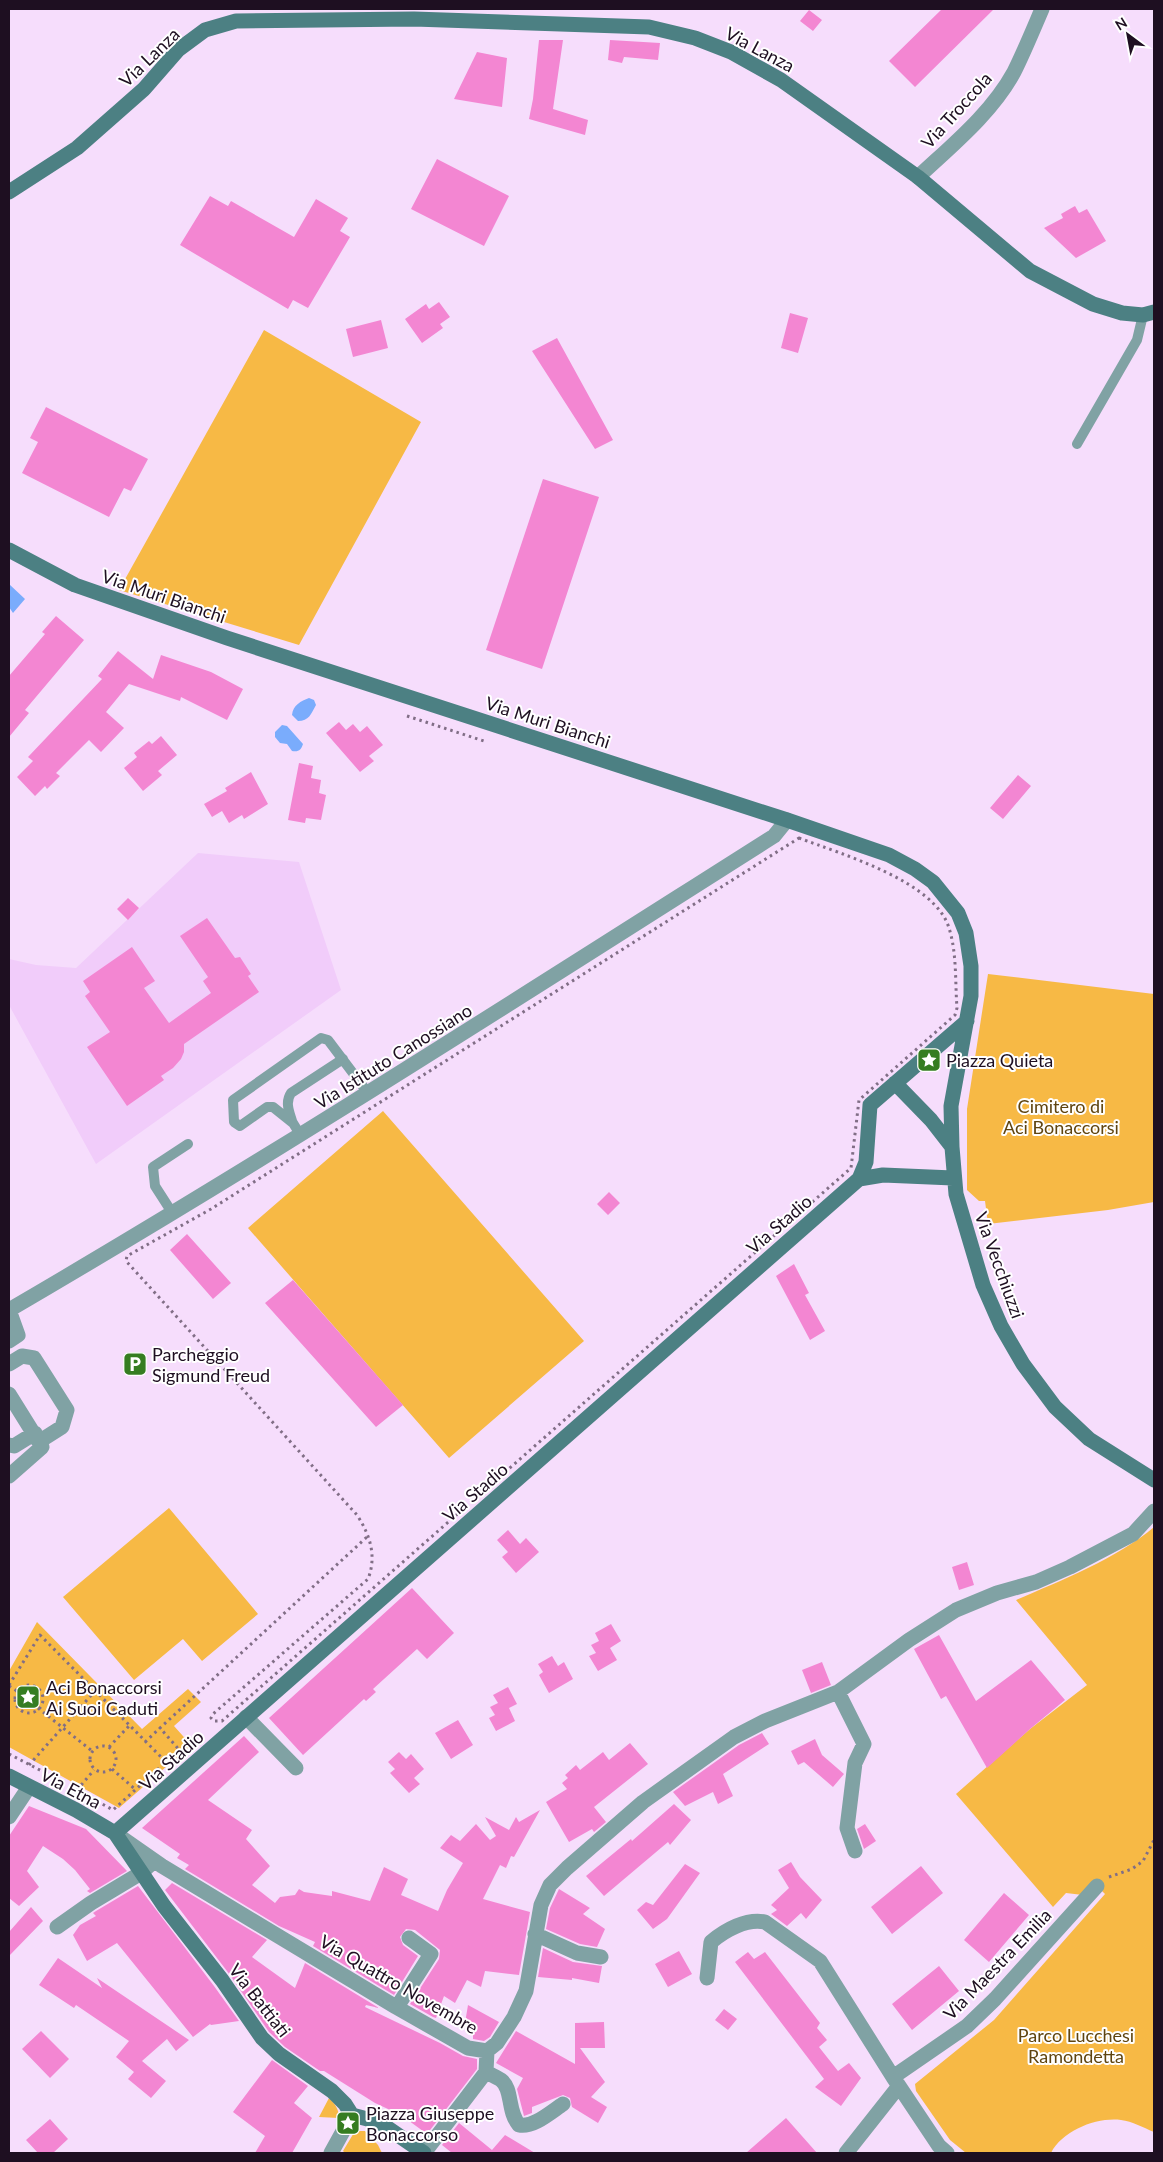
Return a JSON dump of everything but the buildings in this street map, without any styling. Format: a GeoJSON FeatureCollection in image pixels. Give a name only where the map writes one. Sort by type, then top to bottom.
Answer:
{"type":"FeatureCollection","features":[{"type":"Feature","properties":{"kind":"main road","name":"Via Lanza"},"geometry":{"type":"LineString","coordinates":[[9,192],[77,148],[144,89],[178,50],[206,30],[236,20],[414,19],[648,27],[695,38],[731,52],[781,80],[918,178],[1030,271],[1093,304],[1122,313],[1149,313]]}},
{"type":"Feature","properties":{"kind":"main road","name":"Via Muri Bianchi"},"geometry":{"type":"LineString","coordinates":[[9,550],[75,585],[227,638],[890,855],[921,873],[947,897],[958,913],[966,934],[971,966],[971,996],[951,1106],[952,1147]]}},
{"type":"Feature","properties":{"kind":"main road"},"geometry":{"type":"LineString","coordinates":[[859,1179],[866,1162],[870,1105],[967,1021]]}},
{"type":"Feature","properties":{"kind":"main road"},"geometry":{"type":"LineString","coordinates":[[895,1083],[932,1120],[952,1147]]}},
{"type":"Feature","properties":{"kind":"main road","name":"Via Vecchiuzzi"},"geometry":{"type":"LineString","coordinates":[[952,1147],[953,1178],[958,1202],[983,1285],[1001,1326],[1023,1364],[1055,1407],[1089,1439],[1154,1480]]}},
{"type":"Feature","properties":{"kind":"main road"},"geometry":{"type":"LineString","coordinates":[[859,1179],[883,1174],[953,1178]]}},
{"type":"Feature","properties":{"kind":"main road","name":"Via Stadio"},"geometry":{"type":"LineString","coordinates":[[116,1834],[246,1717],[859,1179]]}},
{"type":"Feature","properties":{"kind":"main road","name":"Via Etna"},"geometry":{"type":"LineString","coordinates":[[9,1776],[76,1810],[116,1834]]}},
{"type":"Feature","properties":{"kind":"main road","name":"Via Battiati"},"geometry":{"type":"LineString","coordinates":[[116,1834],[141,1873],[222,1980],[262,2038],[279,2054],[332,2091],[352,2114]]}},
{"type":"Feature","properties":{"kind":"main road"},"geometry":{"type":"LineString","coordinates":[[352,2114],[379,2122],[417,2151]]}},
{"type":"Feature","properties":{"kind":"street","name":"Via Troccola"},"geometry":{"type":"LineString","coordinates":[[918,178],[998,97],[1014,72],[1042,9]]}},
{"type":"Feature","properties":{"kind":"street","name":"Via Istituto Canossiano"},"geometry":{"type":"LineString","coordinates":[[9,1310],[173,1214],[297,1130],[368,1093],[774,836],[787,820]]}},
{"type":"Feature","properties":{"kind":"street"},"geometry":{"type":"LineString","coordinates":[[9,1310],[18,1335],[9,1341]]}},
{"type":"Feature","properties":{"kind":"street"},"geometry":{"type":"LineString","coordinates":[[9,1364],[22,1356],[34,1358],[67,1410],[62,1427],[14,1446],[9,1445]]}},
{"type":"Feature","properties":{"kind":"street"},"geometry":{"type":"LineString","coordinates":[[9,1394],[42,1447],[9,1476]]}},
{"type":"Feature","properties":{"kind":"street","name":"Via Quattro Novembre"},"geometry":{"type":"LineString","coordinates":[[116,1834],[154,1861],[397,2007],[468,2048],[487,2051],[497,2043],[514,2017],[526,1991],[541,1905],[550,1885],[566,1868],[643,1802],[734,1737],[765,1721],[838,1692],[909,1640],[956,1610],[997,1593],[1036,1582],[1070,1568],[1132,1534],[1154,1510]]}},
{"type":"Feature","properties":{"kind":"street"},"geometry":{"type":"LineString","coordinates":[[838,1692],[864,1744],[855,1763],[847,1828],[855,1851]]}},
{"type":"Feature","properties":{"kind":"street"},"geometry":{"type":"LineString","coordinates":[[246,1717],[296,1768]]}},
{"type":"Feature","properties":{"kind":"street"},"geometry":{"type":"LineString","coordinates":[[9,1817],[29,1787]]}},
{"type":"Feature","properties":{"kind":"street"},"geometry":{"type":"LineString","coordinates":[[57,1927],[91,1903],[141,1873],[154,1861]]}},
{"type":"Feature","properties":{"kind":"street","name":"Via Maestra Emilia"},"geometry":{"type":"LineString","coordinates":[[846,2153],[896,2082],[967,2026],[1097,1886]]}},
{"type":"Feature","properties":{"kind":"street"},"geometry":{"type":"LineString","coordinates":[[707,1978],[711,1942],[720,1934],[755,1920],[765,1922],[820,1961],[896,2082],[940,2146],[947,2153]]}},
{"type":"Feature","properties":{"kind":"street"},"geometry":{"type":"LineString","coordinates":[[536,1934],[577,1953],[602,1957]]}},
{"type":"Feature","properties":{"kind":"street"},"geometry":{"type":"LineString","coordinates":[[397,2007],[431,1954],[409,1938]]}},
{"type":"Feature","properties":{"kind":"street"},"geometry":{"type":"LineString","coordinates":[[417,2151],[486,2072],[487,2051]]}},
{"type":"Feature","properties":{"kind":"street"},"geometry":{"type":"LineString","coordinates":[[486,2072],[502,2080],[509,2094],[509,2105],[519,2125],[525,2126],[534,2122],[562,2104]]}},
{"type":"Feature","properties":{"kind":"street"},"geometry":{"type":"LineString","coordinates":[[331,2153],[352,2114]]}},
{"type":"Feature","properties":{"kind":"lane"},"geometry":{"type":"LineString","coordinates":[[1077,444],[1137,340],[1149,313]]}},
{"type":"Feature","properties":{"kind":"lane"},"geometry":{"type":"LineString","coordinates":[[297,1130],[273,1107],[267,1107],[240,1126],[234,1122],[233,1100],[321,1038],[328,1040],[368,1093]]}},
{"type":"Feature","properties":{"kind":"lane"},"geometry":{"type":"LineString","coordinates":[[297,1130],[287,1106],[287,1098],[291,1092],[342,1059]]}},
{"type":"Feature","properties":{"kind":"lane"},"geometry":{"type":"LineString","coordinates":[[173,1214],[155,1186],[154,1167],[188,1144]]}},
{"type":"Feature","properties":{"kind":"path"},"geometry":{"type":"LineString","coordinates":[[799,838],[886,871],[925,896],[938,908],[949,928],[952,942],[957,1008],[955,1015],[859,1100],[851,1168],[222,1721],[217,1723],[214,1721],[211,1718],[213,1714],[368,1579],[373,1562],[368,1536],[357,1515],[126,1261],[127,1256],[211,1209],[799,838]]}},
{"type":"Feature","properties":{"kind":"path"},"geometry":{"type":"LineString","coordinates":[[145,1742],[368,1536]]}},
{"type":"Feature","properties":{"kind":"path"},"geometry":{"type":"LineString","coordinates":[[17,1691],[9,1686],[40,1636],[166,1762],[113,1810],[92,1798]]}},
{"type":"Feature","properties":{"kind":"path"},"geometry":{"type":"LineString","coordinates":[[24,1686],[37,1688],[40,1691],[42,1700],[38,1708],[30,1712],[18,1708],[15,1699],[17,1691],[24,1686]]}},
{"type":"Feature","properties":{"kind":"path"},"geometry":{"type":"LineString","coordinates":[[29,1765],[95,1691]]}},
{"type":"Feature","properties":{"kind":"path"},"geometry":{"type":"LineString","coordinates":[[38,1708],[92,1751]]}},
{"type":"Feature","properties":{"kind":"path"},"geometry":{"type":"LineString","coordinates":[[109,1747],[129,1726]]}},
{"type":"Feature","properties":{"kind":"path"},"geometry":{"type":"LineString","coordinates":[[160,1728],[182,1753]]}},
{"type":"Feature","properties":{"kind":"path"},"geometry":{"type":"LineString","coordinates":[[100,1746],[109,1747],[116,1758],[112,1768],[102,1773],[94,1770],[89,1759],[92,1751],[100,1746]]}},
{"type":"Feature","properties":{"kind":"path"},"geometry":{"type":"LineString","coordinates":[[9,1754],[84,1794]]}},
{"type":"Feature","properties":{"kind":"path"},"geometry":{"type":"LineString","coordinates":[[112,1768],[136,1790]]}},
{"type":"Feature","properties":{"kind":"path"},"geometry":{"type":"LineString","coordinates":[[77,1790],[94,1770]]}},
{"type":"Feature","properties":{"kind":"path"},"geometry":{"type":"LineString","coordinates":[[1097,1886],[1109,1877],[1132,1869],[1143,1861],[1154,1840]]}},
{"type":"Feature","properties":{"kind":"shaded area"},"geometry":{"type":"Polygon","coordinates":[[[198,853],[299,862],[341,990],[96,1164],[9,1005],[9,959],[36,965],[76,968],[198,853]]]}},
{"type":"Feature","properties":{"kind":"green space"},"geometry":{"type":"Polygon","coordinates":[[[264,330],[421,422],[299,645],[119,590],[264,330]]]}},
{"type":"Feature","properties":{"kind":"green space","name":"Cimitero di Aci Bonaccorsi"},"geometry":{"type":"Polygon","coordinates":[[[988,974],[1154,994],[1154,1202],[1108,1210],[988,1224],[985,1201],[979,1201],[967,1190],[967,1109],[988,974]]]}},
{"type":"Feature","properties":{"kind":"green space"},"geometry":{"type":"Polygon","coordinates":[[[383,1111],[584,1341],[449,1458],[248,1228],[383,1111]]]}},
{"type":"Feature","properties":{"kind":"green space"},"geometry":{"type":"Polygon","coordinates":[[[169,1508],[258,1614],[202,1661],[183,1639],[134,1680],[63,1597],[169,1508]]]}},
{"type":"Feature","properties":{"kind":"green space","name":"Parco Lucchesi Ramondetta"},"geometry":{"type":"Polygon","coordinates":[[[1154,1527],[1154,2132],[1125,2121],[1102,2121],[1091,2123],[1072,2132],[1056,2145],[1051,2153],[966,2153],[950,2140],[916,2091],[915,2084],[994,2020],[1105,1894],[1097,1886],[1083,1895],[1066,1893],[1053,1907],[956,1794],[1030,1729],[1087,1685],[1016,1600],[1106,1559],[1154,1527]]]}},
{"type":"Feature","properties":{"kind":"green space"},"geometry":{"type":"Polygon","coordinates":[[[37,1622],[142,1729],[188,1689],[201,1702],[174,1726],[191,1745],[119,1808],[9,1747],[9,1671],[37,1622]]]}},
{"type":"Feature","properties":{"kind":"green space"},"geometry":{"type":"Polygon","coordinates":[[[329,2098],[336,2107],[339,2118],[319,2117],[329,2098]]]}},
{"type":"Feature","properties":{"kind":"green space"},"geometry":{"type":"Polygon","coordinates":[[[355,2131],[365,2131],[378,2145],[382,2153],[345,2153],[343,2151],[355,2131]]]}},
{"type":"Feature","properties":{"kind":"water"},"geometry":{"type":"Polygon","coordinates":[[[9,584],[25,599],[13,613],[9,607],[9,584]]]}},
{"type":"Feature","properties":{"kind":"water"},"geometry":{"type":"Polygon","coordinates":[[[309,698],[314,700],[316,705],[307,718],[298,721],[292,715],[294,709],[300,702],[309,698]]]}},
{"type":"Feature","properties":{"kind":"water"},"geometry":{"type":"Polygon","coordinates":[[[282,725],[287,726],[303,744],[299,750],[292,751],[287,744],[280,743],[275,737],[275,732],[282,725]]]}},
{"type":"Feature","properties":{"kind":"place","name":"Piazza Quieta"},"geometry":{"type":"Point","coordinates":[929,1060]}},
{"type":"Feature","properties":{"kind":"place","name":"Parcheggio Sigmund Freud"},"geometry":{"type":"Point","coordinates":[135,1364]}},
{"type":"Feature","properties":{"kind":"place","name":"Aci Bonaccorsi Ai Suoi Caduti"},"geometry":{"type":"Point","coordinates":[28,1697]}},
{"type":"Feature","properties":{"kind":"place","name":"Piazza Giuseppe Bonaccorso"},"geometry":{"type":"Point","coordinates":[348,2123]}}]}
